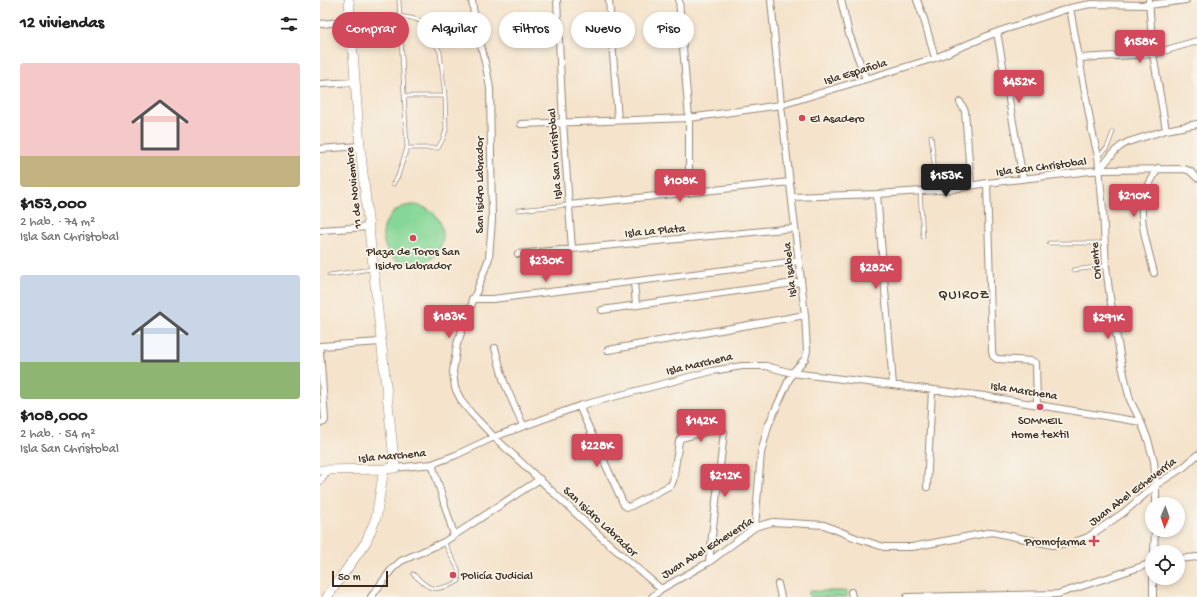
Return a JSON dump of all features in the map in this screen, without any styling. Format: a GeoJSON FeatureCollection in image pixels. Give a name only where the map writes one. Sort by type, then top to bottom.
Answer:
{"type":"FeatureCollection","features":[{"type":"Feature","properties":{"kind":"street","name":"11 de Noviembre"},"geometry":{"type":"LineString","coordinates":[[349,0],[350,12]]}},
{"type":"Feature","properties":{"kind":"street","name":"San Isidro Labrador"},"geometry":{"type":"LineString","coordinates":[[472,0],[474,16],[488,70],[490,88],[492,220],[488,258],[457,344],[453,372],[455,388],[462,402],[494,437],[601,537],[661,589]]}},
{"type":"Feature","properties":{"kind":"street","name":"Isla San Christobal"},"geometry":{"type":"LineString","coordinates":[[557,0],[557,12]]}},
{"type":"Feature","properties":{"kind":"street"},"geometry":{"type":"LineString","coordinates":[[609,0],[618,120]]}},
{"type":"Feature","properties":{"kind":"street"},"geometry":{"type":"LineString","coordinates":[[679,0],[689,118],[689,193]]}},
{"type":"Feature","properties":{"kind":"street","name":"Isla Isabela"},"geometry":{"type":"LineString","coordinates":[[755,527],[763,442],[768,426],[792,373],[805,359],[807,351],[805,315],[781,105],[771,0]]}},
{"type":"Feature","properties":{"kind":"street"},"geometry":{"type":"LineString","coordinates":[[841,0],[849,34],[866,79]]}},
{"type":"Feature","properties":{"kind":"street"},"geometry":{"type":"LineString","coordinates":[[917,0],[935,58]]}},
{"type":"Feature","properties":{"kind":"street","name":"Isla Española"},"geometry":{"type":"LineString","coordinates":[[521,124],[689,118],[781,105],[935,58],[997,32],[1070,8],[1091,4],[1149,3],[1186,0]]}},
{"type":"Feature","properties":{"kind":"street"},"geometry":{"type":"LineString","coordinates":[[1149,3],[1153,54],[1166,130]]}},
{"type":"Feature","properties":{"kind":"street","name":"Oriente"},"geometry":{"type":"LineString","coordinates":[[1070,8],[1098,156],[1106,266],[1110,298],[1122,366],[1130,400],[1141,422],[1154,461],[1156,497]]}},
{"type":"Feature","properties":{"kind":"street"},"geometry":{"type":"LineString","coordinates":[[320,24],[332,23]]}},
{"type":"Feature","properties":{"kind":"street"},"geometry":{"type":"LineString","coordinates":[[997,32],[1023,179]]}},
{"type":"Feature","properties":{"kind":"street"},"geometry":{"type":"LineString","coordinates":[[1079,58],[1153,54],[1197,41]]}},
{"type":"Feature","properties":{"kind":"street","name":"11 de Noviembre"},"geometry":{"type":"LineString","coordinates":[[353,48],[360,146],[395,468]]}},
{"type":"Feature","properties":{"kind":"street","name":"Isla San Christobal"},"geometry":{"type":"LineString","coordinates":[[559,48],[569,205],[790,182]]}},
{"type":"Feature","properties":{"kind":"street"},"geometry":{"type":"LineString","coordinates":[[320,84],[355,82]]}},
{"type":"Feature","properties":{"kind":"street"},"geometry":{"type":"LineString","coordinates":[[960,102],[965,111],[971,186]]}},
{"type":"Feature","properties":{"kind":"street"},"geometry":{"type":"LineString","coordinates":[[1099,170],[1115,151],[1128,142],[1166,130],[1197,124]]}},
{"type":"Feature","properties":{"kind":"street"},"geometry":{"type":"LineString","coordinates":[[320,149],[360,146]]}},
{"type":"Feature","properties":{"kind":"street"},"geometry":{"type":"LineString","coordinates":[[1154,273],[1143,227],[1142,204],[1145,193],[1158,168]]}},
{"type":"Feature","properties":{"kind":"street","name":"Isla San Christobal"},"geometry":{"type":"LineString","coordinates":[[792,197],[920,192],[1099,170],[1184,168],[1196,176]]}},
{"type":"Feature","properties":{"kind":"street"},"geometry":{"type":"LineString","coordinates":[[987,183],[993,356],[997,359],[1032,361],[1036,363],[1037,404]]}},
{"type":"Feature","properties":{"kind":"street"},"geometry":{"type":"LineString","coordinates":[[877,194],[893,385]]}},
{"type":"Feature","properties":{"kind":"street"},"geometry":{"type":"LineString","coordinates":[[569,205],[572,249]]}},
{"type":"Feature","properties":{"kind":"street"},"geometry":{"type":"LineString","coordinates":[[320,230],[369,227]]}},
{"type":"Feature","properties":{"kind":"street","name":"Isla La Plata"},"geometry":{"type":"LineString","coordinates":[[518,254],[795,228]]}},
{"type":"Feature","properties":{"kind":"street"},"geometry":{"type":"LineString","coordinates":[[472,299],[493,299],[798,261]]}},
{"type":"Feature","properties":{"kind":"street"},"geometry":{"type":"LineString","coordinates":[[634,282],[636,305]]}},
{"type":"Feature","properties":{"kind":"street"},"geometry":{"type":"LineString","coordinates":[[602,310],[801,282]]}},
{"type":"Feature","properties":{"kind":"street"},"geometry":{"type":"LineString","coordinates":[[608,350],[805,315]]}},
{"type":"Feature","properties":{"kind":"street"},"geometry":{"type":"LineString","coordinates":[[320,346],[381,342]]}},
{"type":"Feature","properties":{"kind":"street"},"geometry":{"type":"LineString","coordinates":[[495,348],[504,382],[523,425]]}},
{"type":"Feature","properties":{"kind":"street"},"geometry":{"type":"LineString","coordinates":[[320,351],[326,420],[320,423]]}},
{"type":"Feature","properties":{"kind":"street","name":"Isla Marchena"},"geometry":{"type":"LineString","coordinates":[[324,470],[384,469],[432,464],[523,425],[579,406],[712,371],[734,367],[766,366],[792,373],[1037,404],[1141,422]]}},
{"type":"Feature","properties":{"kind":"street"},"geometry":{"type":"LineString","coordinates":[[927,487],[932,390]]}},
{"type":"Feature","properties":{"kind":"street"},"geometry":{"type":"LineString","coordinates":[[579,406],[624,505],[627,507],[672,484],[679,441],[681,438],[721,428],[723,430],[724,432],[709,562]]}},
{"type":"Feature","properties":{"kind":"street","name":"Juan Abel Echeverría"},"geometry":{"type":"LineString","coordinates":[[652,597],[661,589],[709,562],[755,527],[774,522],[824,525],[884,547],[912,547],[992,532],[1053,545],[1072,544],[1088,537],[1123,513],[1156,485],[1184,466],[1197,454]]}},
{"type":"Feature","properties":{"kind":"street"},"geometry":{"type":"LineString","coordinates":[[432,464],[454,535]]}},
{"type":"Feature","properties":{"kind":"street"},"geometry":{"type":"LineString","coordinates":[[327,597],[366,542],[376,518],[384,469]]}},
{"type":"Feature","properties":{"kind":"street"},"geometry":{"type":"LineString","coordinates":[[320,482],[324,470]]}},
{"type":"Feature","properties":{"kind":"street"},"geometry":{"type":"LineString","coordinates":[[371,597],[392,569],[401,561],[444,542],[540,479]]}},
{"type":"Feature","properties":{"kind":"street"},"geometry":{"type":"LineString","coordinates":[[1185,558],[1197,557]]}},
{"type":"Feature","properties":{"kind":"street"},"geometry":{"type":"LineString","coordinates":[[907,597],[1022,596],[1058,594],[1145,565]]}},
{"type":"Feature","properties":{"kind":"street"},"geometry":{"type":"LineString","coordinates":[[778,584],[781,597]]}},
{"type":"Feature","properties":{"kind":"street"},"geometry":{"type":"LineString","coordinates":[[1153,585],[1153,597]]}},
{"type":"Feature","properties":{"kind":"lane"},"geometry":{"type":"LineString","coordinates":[[400,0],[400,12]]}},
{"type":"Feature","properties":{"kind":"lane"},"geometry":{"type":"LineString","coordinates":[[407,148],[438,148],[446,130],[445,96],[440,52],[425,25],[422,22],[409,18]]}},
{"type":"Feature","properties":{"kind":"lane"},"geometry":{"type":"LineString","coordinates":[[393,184],[398,176],[407,148],[402,48]]}},
{"type":"Feature","properties":{"kind":"lane"},"geometry":{"type":"LineString","coordinates":[[404,96],[445,96]]}},
{"type":"Feature","properties":{"kind":"lane"},"geometry":{"type":"LineString","coordinates":[[1098,156],[1107,148],[1113,132]]}},
{"type":"Feature","properties":{"kind":"lane"},"geometry":{"type":"LineString","coordinates":[[931,136],[937,190]]}},
{"type":"Feature","properties":{"kind":"lane"},"geometry":{"type":"LineString","coordinates":[[920,192],[923,237]]}},
{"type":"Feature","properties":{"kind":"lane"},"geometry":{"type":"LineString","coordinates":[[518,210],[569,205]]}},
{"type":"Feature","properties":{"kind":"lane"},"geometry":{"type":"LineString","coordinates":[[1049,243],[1105,243]]}},
{"type":"Feature","properties":{"kind":"lane"},"geometry":{"type":"LineString","coordinates":[[1073,270],[1106,266]]}},
{"type":"Feature","properties":{"kind":"lane"},"geometry":{"type":"LineString","coordinates":[[329,275],[374,269]]}},
{"type":"Feature","properties":{"kind":"lane"},"geometry":{"type":"LineString","coordinates":[[413,574],[429,587],[437,590],[459,581],[458,570],[444,542]]}},
{"type":"Feature","properties":{"kind":"green space","name":"Plaza de Toros San Isidro Labrador"},"geometry":{"type":"Polygon","coordinates":[[[407,205],[419,205],[430,210],[438,218],[443,229],[441,247],[430,260],[419,265],[407,265],[396,260],[388,252],[383,241],[383,229],[388,218],[396,210],[407,205]]]}},
{"type":"Feature","properties":{"kind":"green space"},"geometry":{"type":"Polygon","coordinates":[[[808,591],[847,591],[847,597],[810,597],[808,591]]]}},
{"type":"Feature","properties":{"kind":"place","name":"El Asadero"},"geometry":{"type":"Point","coordinates":[802,118]}},
{"type":"Feature","properties":{"kind":"place","name":"Plaza de Toros San Isidro Labrador"},"geometry":{"type":"Point","coordinates":[413,238]}},
{"type":"Feature","properties":{"kind":"place","name":"SOMMEIL Home textil"},"geometry":{"type":"Point","coordinates":[1040,407]}},
{"type":"Feature","properties":{"kind":"place","name":"Promofarma"},"geometry":{"type":"Point","coordinates":[1094,541]}},
{"type":"Feature","properties":{"kind":"place","name":"Policía Judicial"},"geometry":{"type":"Point","coordinates":[453,575]}},
{"type":"Feature","properties":{"kind":"district","name":"QUIROZ"},"geometry":{"type":"Point","coordinates":[964,293]}}]}
